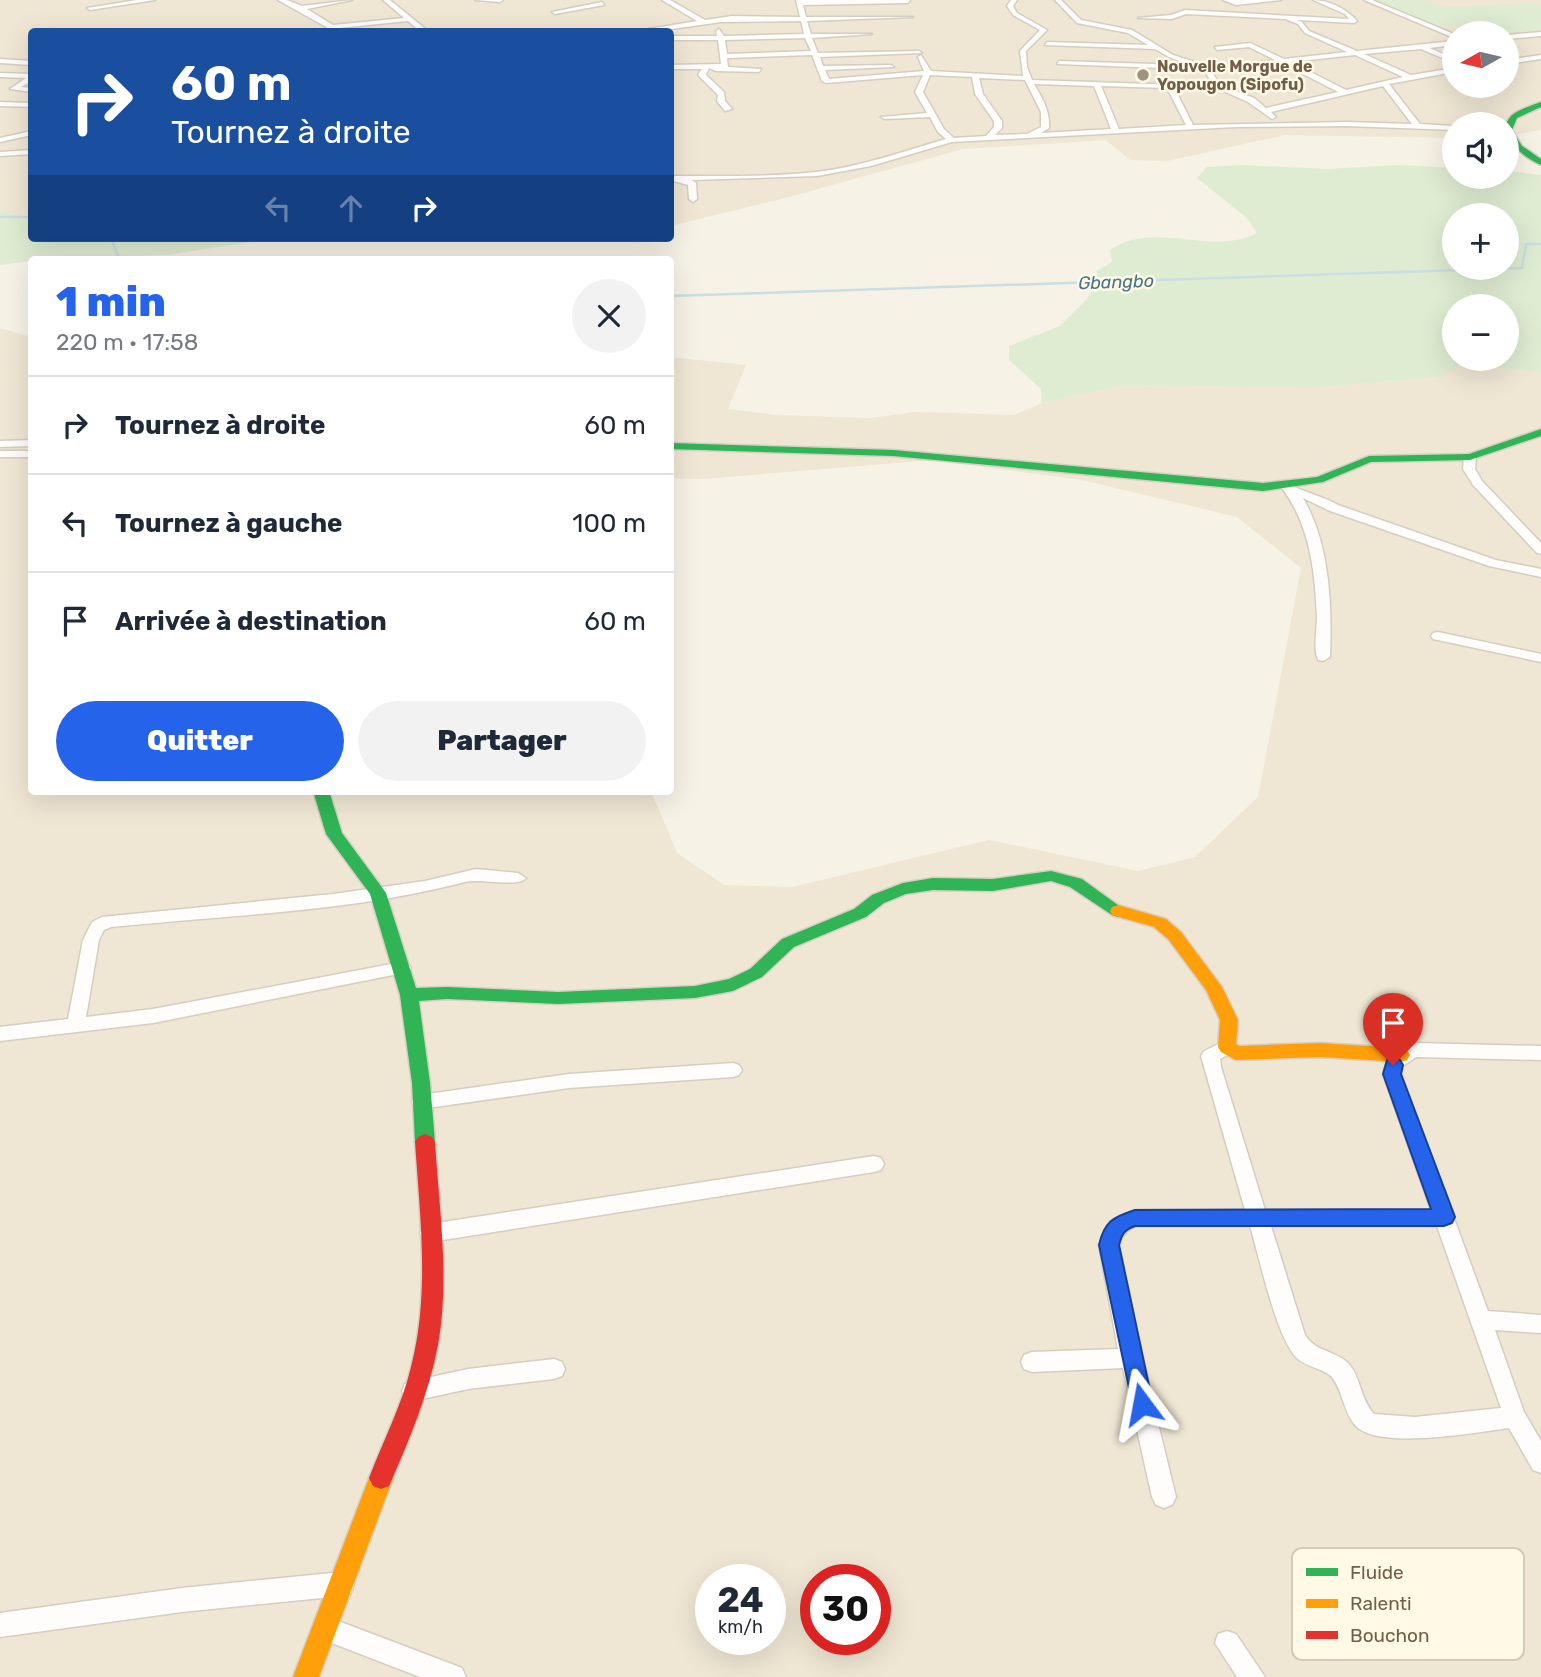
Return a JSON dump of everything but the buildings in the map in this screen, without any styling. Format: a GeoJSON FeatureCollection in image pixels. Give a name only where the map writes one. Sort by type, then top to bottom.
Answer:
{"type":"FeatureCollection","features":[{"type":"Feature","properties":{"kind":"street"},"geometry":{"type":"LineString","coordinates":[[90,8],[152,0]]}},
{"type":"Feature","properties":{"kind":"street"},"geometry":{"type":"LineString","coordinates":[[281,0],[301,8],[330,27],[411,19]]}},
{"type":"Feature","properties":{"kind":"street"},"geometry":{"type":"LineString","coordinates":[[301,8],[349,0]]}},
{"type":"Feature","properties":{"kind":"street"},"geometry":{"type":"LineString","coordinates":[[386,0],[421,28]]}},
{"type":"Feature","properties":{"kind":"street"},"geometry":{"type":"LineString","coordinates":[[478,0],[499,0]]}},
{"type":"Feature","properties":{"kind":"street"},"geometry":{"type":"LineString","coordinates":[[555,12],[603,4],[597,0]]}},
{"type":"Feature","properties":{"kind":"street"},"geometry":{"type":"LineString","coordinates":[[665,0],[703,21]]}},
{"type":"Feature","properties":{"kind":"street"},"geometry":{"type":"LineString","coordinates":[[1014,0],[1010,6],[1015,14],[1044,30],[1023,51],[1023,67],[1040,99],[1047,120],[1045,128],[1025,137]]}},
{"type":"Feature","properties":{"kind":"street"},"geometry":{"type":"LineString","coordinates":[[1058,0],[1079,22],[1124,29],[1142,36],[1171,56],[1206,69],[1214,84],[1251,100],[1286,125]]}},
{"type":"Feature","properties":{"kind":"street"},"geometry":{"type":"LineString","coordinates":[[1226,0],[1236,3],[1279,0]]}},
{"type":"Feature","properties":{"kind":"street"},"geometry":{"type":"LineString","coordinates":[[1142,36],[1148,29],[1141,19],[1172,17],[1182,13],[1354,21],[1346,13],[1316,0]]}},
{"type":"Feature","properties":{"kind":"street"},"geometry":{"type":"LineString","coordinates":[[1367,0],[1442,31]]}},
{"type":"Feature","properties":{"kind":"street"},"geometry":{"type":"LineString","coordinates":[[790,9],[799,4],[908,1]]}},
{"type":"Feature","properties":{"kind":"street"},"geometry":{"type":"LineString","coordinates":[[799,4],[826,81],[926,70]]}},
{"type":"Feature","properties":{"kind":"street"},"geometry":{"type":"LineString","coordinates":[[722,20],[780,10]]}},
{"type":"Feature","properties":{"kind":"street"},"geometry":{"type":"LineString","coordinates":[[659,28],[722,20],[910,17]]}},
{"type":"Feature","properties":{"kind":"street"},"geometry":{"type":"LineString","coordinates":[[1283,17],[1300,23],[1307,32],[1409,77]]}},
{"type":"Feature","properties":{"kind":"street"},"geometry":{"type":"LineString","coordinates":[[674,38],[869,34]]}},
{"type":"Feature","properties":{"kind":"street"},"geometry":{"type":"LineString","coordinates":[[1519,36],[1541,34]]}},
{"type":"Feature","properties":{"kind":"street"},"geometry":{"type":"LineString","coordinates":[[720,35],[725,66],[706,69],[701,73],[721,94],[721,101],[728,109]]}},
{"type":"Feature","properties":{"kind":"street"},"geometry":{"type":"LineString","coordinates":[[1047,44],[1157,47]]}},
{"type":"Feature","properties":{"kind":"street"},"geometry":{"type":"LineString","coordinates":[[1251,65],[1442,44]]}},
{"type":"Feature","properties":{"kind":"street"},"geometry":{"type":"LineString","coordinates":[[1217,48],[1250,45],[1344,92]]}},
{"type":"Feature","properties":{"kind":"street"},"geometry":{"type":"LineString","coordinates":[[1421,46],[1442,56]]}},
{"type":"Feature","properties":{"kind":"street"},"geometry":{"type":"LineString","coordinates":[[724,56],[920,55],[926,70],[919,92],[941,130],[952,140]]}},
{"type":"Feature","properties":{"kind":"street"},"geometry":{"type":"LineString","coordinates":[[1519,60],[1541,57]]}},
{"type":"Feature","properties":{"kind":"street"},"geometry":{"type":"LineString","coordinates":[[0,61],[28,63]]}},
{"type":"Feature","properties":{"kind":"street"},"geometry":{"type":"LineString","coordinates":[[1059,63],[1206,69]]}},
{"type":"Feature","properties":{"kind":"street"},"geometry":{"type":"LineString","coordinates":[[674,67],[759,70]]}},
{"type":"Feature","properties":{"kind":"street"},"geometry":{"type":"LineString","coordinates":[[820,68],[926,70],[1097,85],[1220,88]]}},
{"type":"Feature","properties":{"kind":"street"},"geometry":{"type":"LineString","coordinates":[[1265,111],[1409,77],[1442,72]]}},
{"type":"Feature","properties":{"kind":"street"},"geometry":{"type":"LineString","coordinates":[[0,75],[28,76]]}},
{"type":"Feature","properties":{"kind":"street"},"geometry":{"type":"LineString","coordinates":[[975,76],[979,94],[998,121],[998,128],[987,139]]}},
{"type":"Feature","properties":{"kind":"street"},"geometry":{"type":"LineString","coordinates":[[0,98],[28,79]]}},
{"type":"Feature","properties":{"kind":"street"},"geometry":{"type":"LineString","coordinates":[[1385,84],[1417,126]]}},
{"type":"Feature","properties":{"kind":"street"},"geometry":{"type":"LineString","coordinates":[[1097,85],[1116,132]]}},
{"type":"Feature","properties":{"kind":"street"},"geometry":{"type":"LineString","coordinates":[[1170,86],[1192,128]]}},
{"type":"Feature","properties":{"kind":"street"},"geometry":{"type":"LineString","coordinates":[[1,88],[28,90]]}},
{"type":"Feature","properties":{"kind":"street"},"geometry":{"type":"LineString","coordinates":[[0,104],[28,105]]}},
{"type":"Feature","properties":{"kind":"street"},"geometry":{"type":"LineString","coordinates":[[1519,115],[1541,104]]}},
{"type":"Feature","properties":{"kind":"street"},"geometry":{"type":"LineString","coordinates":[[1541,110],[1529,115],[1519,128],[1529,148],[1541,156]]}},
{"type":"Feature","properties":{"kind":"street"},"geometry":{"type":"LineString","coordinates":[[885,117],[933,115]]}},
{"type":"Feature","properties":{"kind":"street"},"geometry":{"type":"LineString","coordinates":[[674,178],[817,174],[868,164],[952,140],[1286,125],[1442,127]]}},
{"type":"Feature","properties":{"kind":"street"},"geometry":{"type":"LineString","coordinates":[[0,140],[28,134]]}},
{"type":"Feature","properties":{"kind":"street"},"geometry":{"type":"LineString","coordinates":[[1519,148],[1541,163]]}},
{"type":"Feature","properties":{"kind":"street"},"geometry":{"type":"LineString","coordinates":[[0,154],[28,152]]}},
{"type":"Feature","properties":{"kind":"street"},"geometry":{"type":"LineString","coordinates":[[674,178],[692,183],[693,199]]}},
{"type":"Feature","properties":{"kind":"street"},"geometry":{"type":"LineString","coordinates":[[692,187],[714,179]]}},
{"type":"Feature","properties":{"kind":"street"},"geometry":{"type":"LineString","coordinates":[[1290,490],[1369,459],[1470,457],[1541,432]]}},
{"type":"Feature","properties":{"kind":"street"},"geometry":{"type":"LineString","coordinates":[[0,444],[28,443]]}},
{"type":"Feature","properties":{"kind":"street"},"geometry":{"type":"LineString","coordinates":[[674,446],[909,452],[1050,463],[1290,490],[1493,563],[1541,573]]}},
{"type":"Feature","properties":{"kind":"street"},"geometry":{"type":"LineString","coordinates":[[0,454],[28,454]]}},
{"type":"Feature","properties":{"kind":"street"},"geometry":{"type":"LineString","coordinates":[[1470,457],[1469,468],[1477,483],[1541,550]]}},
{"type":"Feature","properties":{"kind":"street"},"geometry":{"type":"LineString","coordinates":[[1290,490],[1308,527],[1322,586],[1325,626],[1323,657]]}},
{"type":"Feature","properties":{"kind":"street"},"geometry":{"type":"LineString","coordinates":[[1438,636],[1541,658]]}},
{"type":"Feature","properties":{"kind":"street"},"geometry":{"type":"LineString","coordinates":[[306,1677],[413,1391],[428,1343],[430,1233],[422,1102],[409,995],[378,893],[334,834],[322,795]]}},
{"type":"Feature","properties":{"kind":"street"},"geometry":{"type":"LineString","coordinates":[[76,1025],[92,940],[98,926],[108,921],[286,906],[445,883],[477,874],[518,878]]}},
{"type":"Feature","properties":{"kind":"street"},"geometry":{"type":"LineString","coordinates":[[409,995],[447,993],[558,998],[708,989],[733,985],[775,958],[795,939],[860,913],[869,905],[903,889],[933,884],[993,885],[1051,876],[1076,883],[1121,913],[1160,923],[1175,936],[1213,987],[1229,1020],[1227,1047]]}},
{"type":"Feature","properties":{"kind":"street"},"geometry":{"type":"LineString","coordinates":[[0,1034],[153,1016],[402,968]]}},
{"type":"Feature","properties":{"kind":"street"},"geometry":{"type":"LineString","coordinates":[[1227,1047],[1236,1053],[1320,1050],[1401,1055],[1415,1050],[1541,1053]]}},
{"type":"Feature","properties":{"kind":"street"},"geometry":{"type":"LineString","coordinates":[[1227,1047],[1210,1056],[1212,1067],[1297,1342],[1309,1357],[1330,1363],[1341,1371],[1349,1392],[1366,1420],[1382,1427],[1420,1427],[1515,1417]]}},
{"type":"Feature","properties":{"kind":"street"},"geometry":{"type":"LineString","coordinates":[[1401,1055],[1393,1065],[1392,1074],[1515,1417],[1541,1462]]}},
{"type":"Feature","properties":{"kind":"street"},"geometry":{"type":"LineString","coordinates":[[422,1102],[569,1081],[733,1070]]}},
{"type":"Feature","properties":{"kind":"street"},"geometry":{"type":"LineString","coordinates":[[430,1233],[874,1164]]}},
{"type":"Feature","properties":{"kind":"street"},"geometry":{"type":"LineString","coordinates":[[1164,1497],[1130,1358],[1109,1245],[1112,1230],[1120,1223],[1135,1218],[1444,1217]]}},
{"type":"Feature","properties":{"kind":"street"},"geometry":{"type":"LineString","coordinates":[[1481,1320],[1541,1324]]}},
{"type":"Feature","properties":{"kind":"street"},"geometry":{"type":"LineString","coordinates":[[1032,1362],[1130,1358]]}},
{"type":"Feature","properties":{"kind":"street"},"geometry":{"type":"LineString","coordinates":[[413,1391],[468,1379],[554,1369]]}},
{"type":"Feature","properties":{"kind":"street"},"geometry":{"type":"LineString","coordinates":[[0,1625],[182,1600],[342,1584]]}},
{"type":"Feature","properties":{"kind":"street"},"geometry":{"type":"LineString","coordinates":[[325,1628],[453,1677]]}},
{"type":"Feature","properties":{"kind":"street"},"geometry":{"type":"LineString","coordinates":[[1227,1643],[1252,1677]]}},
{"type":"Feature","properties":{"kind":"shaded area"},"geometry":{"type":"Polygon","coordinates":[[[0,0],[1541,0],[1541,130],[1519,134],[1519,112],[1442,112],[1442,138],[1285,135],[1167,161],[1130,160],[1106,140],[963,149],[778,200],[674,225],[674,28],[28,28],[28,218],[0,211],[0,0]]]}},
{"type":"Feature","properties":{"kind":"shaded area"},"geometry":{"type":"Polygon","coordinates":[[[0,328],[28,336],[28,795],[653,795],[677,853],[724,885],[792,887],[989,840],[1138,871],[1195,857],[1258,797],[1301,568],[1237,517],[1082,480],[932,460],[702,479],[674,478],[674,357],[746,365],[728,409],[776,415],[870,418],[916,412],[1014,415],[1042,403],[1122,385],[1311,388],[1440,377],[1450,371],[1519,370],[1541,373],[1541,1677],[0,1677],[0,328]]]}},
{"type":"Feature","properties":{"kind":"green space"},"geometry":{"type":"Polygon","coordinates":[[[1374,0],[1424,0],[1451,7],[1541,5],[1541,30],[1519,31],[1519,21],[1442,21],[1442,25],[1434,25],[1374,0]]]}},
{"type":"Feature","properties":{"kind":"green space"},"geometry":{"type":"Polygon","coordinates":[[[1242,165],[1327,169],[1399,165],[1442,167],[1442,189],[1519,189],[1519,172],[1541,175],[1541,373],[1519,370],[1519,294],[1442,294],[1442,371],[1450,371],[1440,377],[1311,388],[1122,385],[1042,403],[1041,389],[1009,360],[1009,346],[1060,326],[1086,300],[1096,285],[1097,271],[1112,262],[1110,250],[1127,241],[1145,238],[1221,241],[1257,233],[1247,218],[1197,178],[1207,167],[1242,165]]]}},
{"type":"Feature","properties":{"kind":"green space"},"geometry":{"type":"Polygon","coordinates":[[[0,211],[28,218],[28,242],[252,242],[167,255],[28,256],[28,261],[0,265],[0,211]]]}},
{"type":"Feature","properties":{"kind":"waterway","name":"Gbangbo"},"geometry":{"type":"LineString","coordinates":[[0,217],[28,217]]}},
{"type":"Feature","properties":{"kind":"waterway","name":"Gbangbo"},"geometry":{"type":"LineString","coordinates":[[113,242],[118,256]]}},
{"type":"Feature","properties":{"kind":"waterway","name":"Gbangbo"},"geometry":{"type":"LineString","coordinates":[[674,296],[1522,268],[1526,244],[1541,244]]}},
{"type":"Feature","properties":{"kind":"traffic: fast"},"geometry":{"type":"LineString","coordinates":[[1541,104],[1514,117],[1508,130],[1519,148],[1541,163]]}},
{"type":"Feature","properties":{"kind":"traffic: fast"},"geometry":{"type":"LineString","coordinates":[[674,446],[893,453],[1263,487],[1319,480],[1369,459],[1470,457],[1541,432]]}},
{"type":"Feature","properties":{"kind":"traffic: fast"},"geometry":{"type":"LineString","coordinates":[[322,795],[334,834],[378,893],[409,995],[421,1083],[425,1142]]}},
{"type":"Feature","properties":{"kind":"traffic: fast"},"geometry":{"type":"LineString","coordinates":[[409,995],[447,993],[558,998],[695,992],[733,985],[756,973],[788,943],[860,913],[878,899],[903,889],[933,884],[993,885],[1051,876],[1076,883],[1118,911]]}},
{"type":"Feature","properties":{"kind":"traffic: slow"},"geometry":{"type":"LineString","coordinates":[[1118,911],[1160,923],[1175,936],[1213,987],[1229,1020],[1227,1047],[1236,1053],[1320,1050],[1401,1055]]}},
{"type":"Feature","properties":{"kind":"traffic: slow"},"geometry":{"type":"LineString","coordinates":[[306,1677],[381,1478]]}},
{"type":"Feature","properties":{"kind":"traffic: jam"},"geometry":{"type":"LineString","coordinates":[[381,1478],[422,1368],[431,1314],[431,1227],[425,1142]]}},
{"type":"Feature","properties":{"kind":"place","name":"Nouvelle Morgue de Yopougon (Sipofu)"},"geometry":{"type":"Point","coordinates":[1143,75]}},
{"type":"Feature","properties":{"kind":"route"},"geometry":{"type":"LineString","coordinates":[[1142,1404],[1130,1358],[1109,1245],[1112,1230],[1120,1223],[1135,1218],[1444,1217],[1392,1074],[1393,1065]]}}]}
